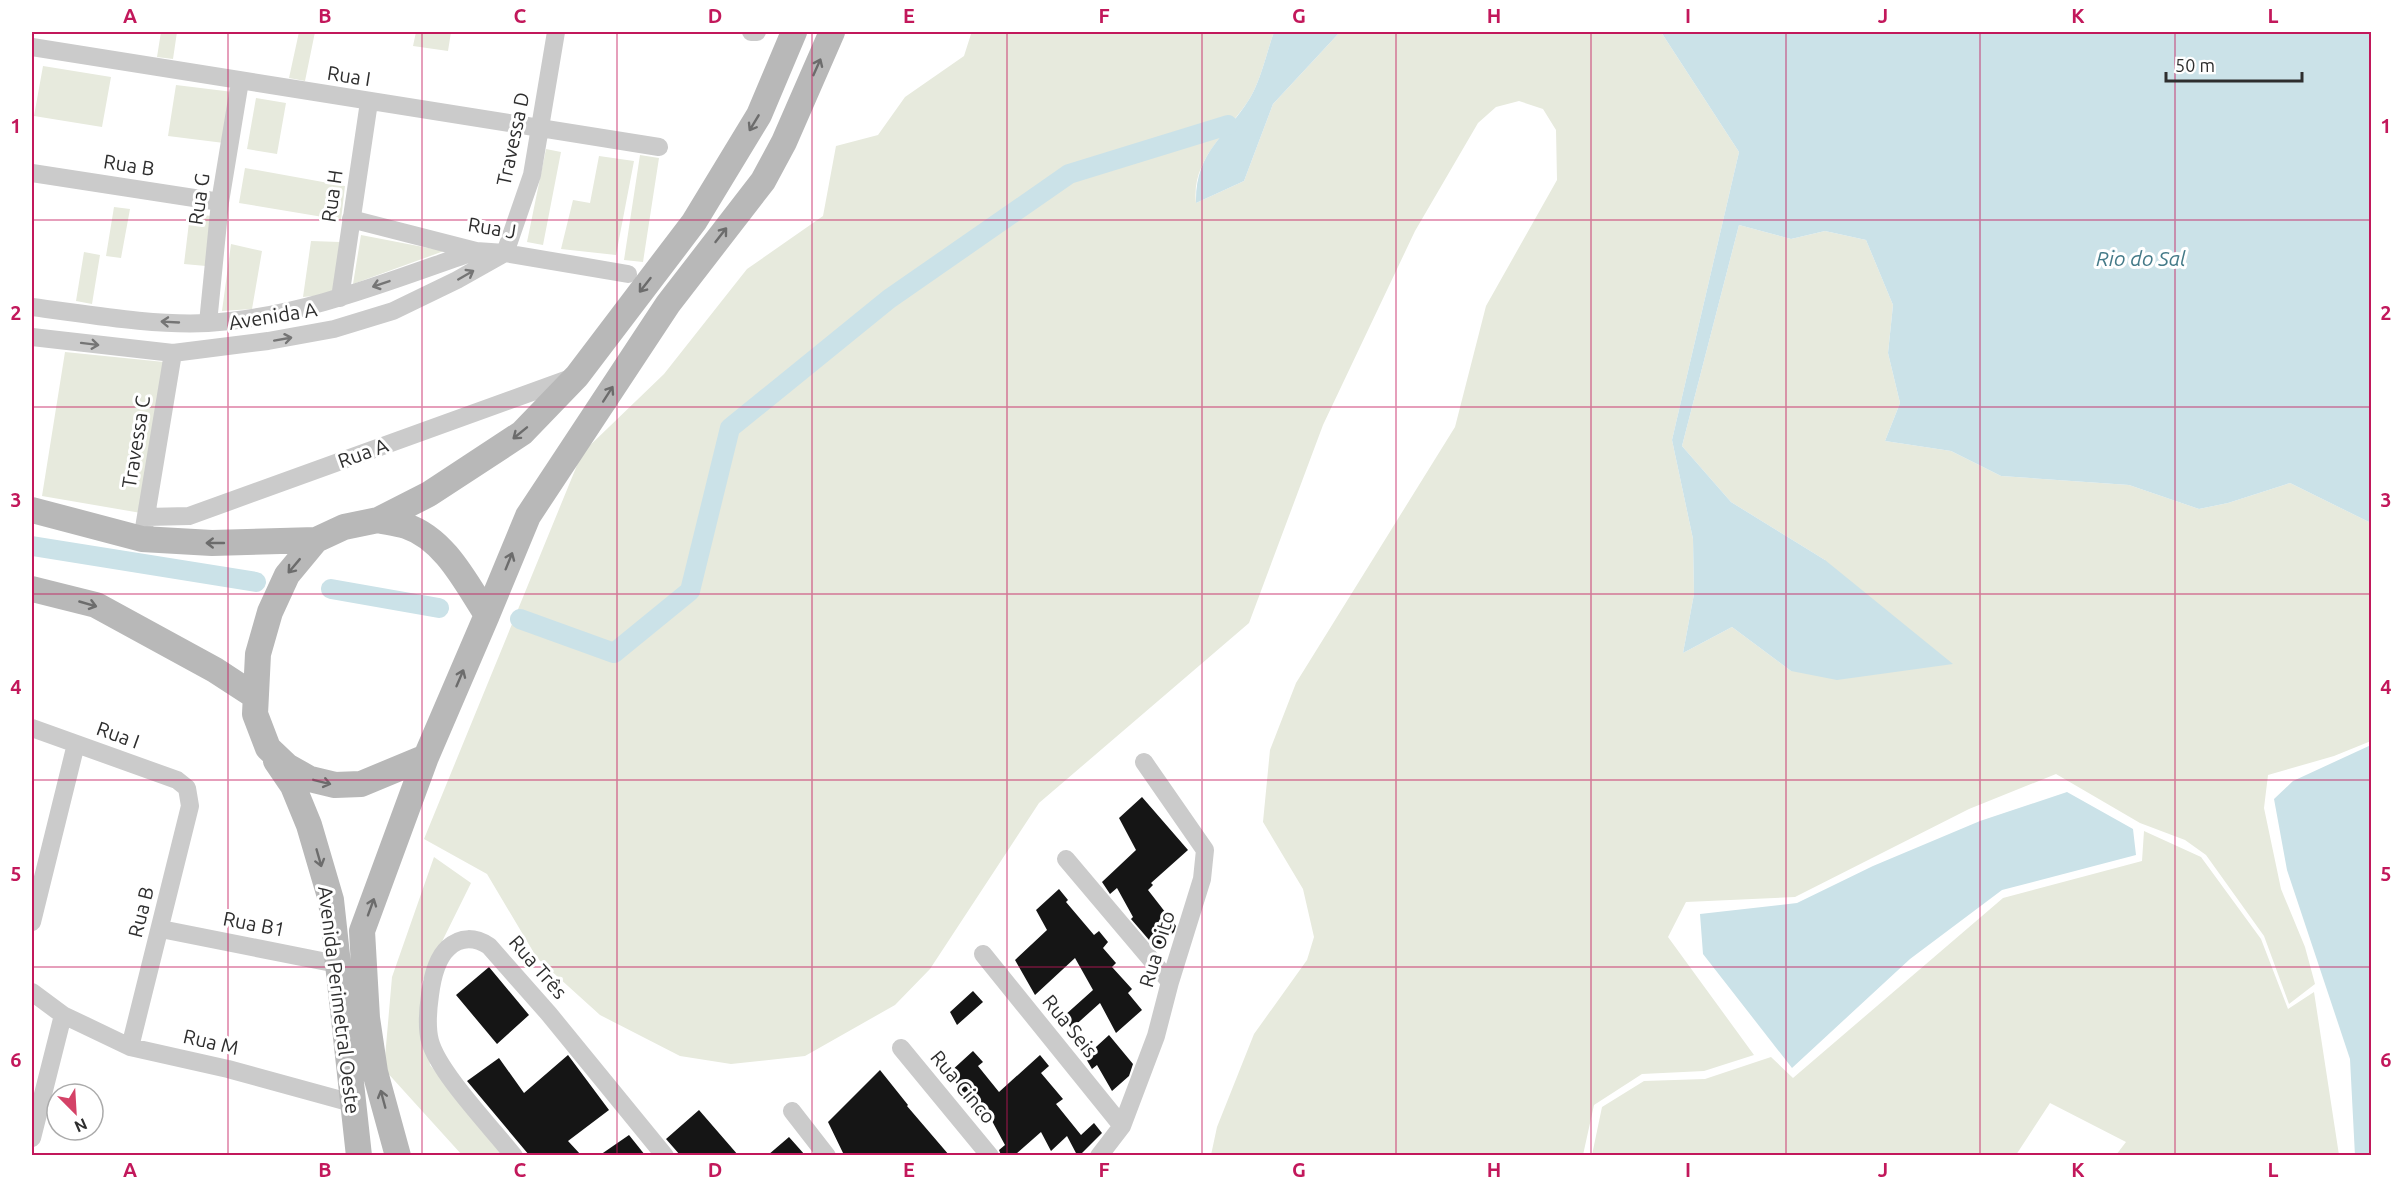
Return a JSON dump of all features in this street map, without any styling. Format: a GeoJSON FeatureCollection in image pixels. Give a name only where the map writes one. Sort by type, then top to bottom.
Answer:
{"type":"FeatureCollection","features":[{"type":"Feature","properties":{"kind":"main road"},"geometry":{"type":"LineString","coordinates":[[426,757],[361,784],[335,785],[309,779],[287,766],[268,748],[255,714],[258,654],[270,612],[286,575],[316,540],[344,527],[378,520],[429,494],[522,433],[577,376],[694,222],[759,115],[794,32]]}},
{"type":"Feature","properties":{"kind":"main road","name":"Avenida Perimetral Oeste"},"geometry":{"type":"LineString","coordinates":[[398,1155],[375,1072],[367,1018],[362,931],[426,757],[528,516],[668,304],[763,181],[784,142],[832,32]]}},
{"type":"Feature","properties":{"kind":"main road","name":"Rua A"},"geometry":{"type":"LineString","coordinates":[[32,510],[144,528],[212,543],[316,540]]}},
{"type":"Feature","properties":{"kind":"main road"},"geometry":{"type":"LineString","coordinates":[[378,520],[408,527],[434,542],[454,564],[487,615]]}},
{"type":"Feature","properties":{"kind":"main road"},"geometry":{"type":"LineString","coordinates":[[32,589],[96,605],[215,669],[255,696]]}},
{"type":"Feature","properties":{"kind":"main road","name":"Avenida Perimetral Oeste"},"geometry":{"type":"LineString","coordinates":[[268,748],[293,786],[309,825],[331,900],[352,1102],[360,1155]]}},
{"type":"Feature","properties":{"kind":"street","name":"Travessa D"},"geometry":{"type":"LineString","coordinates":[[505,253],[532,175],[556,32]]}},
{"type":"Feature","properties":{"kind":"street","name":"Rua I"},"geometry":{"type":"LineString","coordinates":[[32,47],[659,147]]}},
{"type":"Feature","properties":{"kind":"street","name":"Rua G"},"geometry":{"type":"LineString","coordinates":[[208,323],[220,202],[240,81]]}},
{"type":"Feature","properties":{"kind":"street","name":"Rua H"},"geometry":{"type":"LineString","coordinates":[[340,298],[369,102]]}},
{"type":"Feature","properties":{"kind":"street","name":"Rua B"},"geometry":{"type":"LineString","coordinates":[[32,173],[220,202]]}},
{"type":"Feature","properties":{"kind":"street","name":"Rua J"},"geometry":{"type":"LineString","coordinates":[[351,219],[476,251],[505,253],[628,274]]}},
{"type":"Feature","properties":{"kind":"street","name":"Avenida A"},"geometry":{"type":"LineString","coordinates":[[32,308],[168,322],[208,323],[280,313],[340,298],[476,251]]}},
{"type":"Feature","properties":{"kind":"street","name":"Avenida A"},"geometry":{"type":"LineString","coordinates":[[32,337],[173,353],[268,342],[365,321],[415,302],[505,253]]}},
{"type":"Feature","properties":{"kind":"street","name":"Travessa C"},"geometry":{"type":"LineString","coordinates":[[144,528],[173,353]]}},
{"type":"Feature","properties":{"kind":"street","name":"Rua A"},"geometry":{"type":"LineString","coordinates":[[144,528],[189,516],[577,376]]}},
{"type":"Feature","properties":{"kind":"street","name":"Rua I"},"geometry":{"type":"LineString","coordinates":[[32,728],[177,780],[187,788]]}},
{"type":"Feature","properties":{"kind":"street"},"geometry":{"type":"LineString","coordinates":[[32,922],[76,744]]}},
{"type":"Feature","properties":{"kind":"street","name":"Rua Oito"},"geometry":{"type":"LineString","coordinates":[[1099,1155],[1122,1126],[1156,1036],[1202,879],[1205,850],[1144,762]]}},
{"type":"Feature","properties":{"kind":"street","name":"Rua B"},"geometry":{"type":"LineString","coordinates":[[130,1047],[190,806],[187,788]]}},
{"type":"Feature","properties":{"kind":"street"},"geometry":{"type":"LineString","coordinates":[[1065,859],[1170,982]]}},
{"type":"Feature","properties":{"kind":"street","name":"Rua B1"},"geometry":{"type":"LineString","coordinates":[[161,929],[337,964]]}},
{"type":"Feature","properties":{"kind":"street","name":"Rua Três"},"geometry":{"type":"LineString","coordinates":[[514,1155],[440,1064],[431,1043],[429,1009],[432,983],[445,951],[465,939],[477,939],[489,946],[549,1014],[665,1155]]}},
{"type":"Feature","properties":{"kind":"street","name":"Rua Seis"},"geometry":{"type":"LineString","coordinates":[[983,954],[1122,1126]]}},
{"type":"Feature","properties":{"kind":"street"},"geometry":{"type":"LineString","coordinates":[[32,993],[63,1015],[32,1132]]}},
{"type":"Feature","properties":{"kind":"street","name":"Rua M"},"geometry":{"type":"LineString","coordinates":[[63,1015],[130,1047],[228,1069],[352,1102]]}},
{"type":"Feature","properties":{"kind":"street","name":"Rua Cinco"},"geometry":{"type":"LineString","coordinates":[[901,1048],[990,1155]]}},
{"type":"Feature","properties":{"kind":"street"},"geometry":{"type":"LineString","coordinates":[[792,1111],[827,1155]]}},
{"type":"Feature","properties":{"kind":"shaded area"},"geometry":{"type":"Polygon","coordinates":[[[161,32],[177,32],[173,59],[157,57],[161,32]]]}},
{"type":"Feature","properties":{"kind":"shaded area"},"geometry":{"type":"Polygon","coordinates":[[[299,32],[315,32],[305,81],[289,78],[299,32]]]}},
{"type":"Feature","properties":{"kind":"shaded area"},"geometry":{"type":"Polygon","coordinates":[[[416,32],[451,32],[448,51],[413,46],[416,32]]]}},
{"type":"Feature","properties":{"kind":"shaded area"},"geometry":{"type":"Polygon","coordinates":[[[970,32],[1274,32],[1254,91],[1213,146],[1199,172],[1196,203],[1244,181],[1273,104],[1340,32],[1661,32],[1739,152],[1672,440],[1693,539],[1694,594],[1683,653],[1732,627],[1791,671],[1825,560],[1731,502],[1682,446],[1739,225],[1791,239],[1825,231],[1866,240],[1893,305],[1888,353],[1900,403],[1885,441],[1951,451],[2001,476],[2129,485],[2199,509],[2228,503],[2290,483],[2371,523],[2371,741],[2334,756],[2268,775],[2264,808],[2281,889],[2305,947],[2315,984],[2289,1004],[2264,936],[2206,855],[2185,840],[2140,823],[2056,774],[1969,809],[1795,897],[1686,902],[1668,937],[1754,1055],[1704,1071],[1642,1074],[1594,1105],[1583,1155],[1211,1155],[1217,1127],[1254,1034],[1307,960],[1314,937],[1303,889],[1263,822],[1270,750],[1296,683],[1455,427],[1486,306],[1557,180],[1556,130],[1543,109],[1519,101],[1496,107],[1478,123],[1415,231],[1323,425],[1249,623],[1039,803],[930,969],[895,1005],[805,1056],[731,1064],[680,1056],[600,1015],[537,958],[487,874],[424,839],[582,453],[664,374],[747,269],[823,216],[836,146],[878,135],[905,97],[964,56],[970,32]]]}},
{"type":"Feature","properties":{"kind":"shaded area"},"geometry":{"type":"Polygon","coordinates":[[[43,66],[111,77],[102,127],[34,116],[43,66]]]}},
{"type":"Feature","properties":{"kind":"shaded area"},"geometry":{"type":"Polygon","coordinates":[[[176,85],[233,92],[224,143],[168,136],[176,85]]]}},
{"type":"Feature","properties":{"kind":"shaded area"},"geometry":{"type":"Polygon","coordinates":[[[256,98],[286,103],[277,154],[247,149],[256,98]]]}},
{"type":"Feature","properties":{"kind":"shaded area"},"geometry":{"type":"Polygon","coordinates":[[[546,149],[561,152],[543,245],[527,242],[546,149]]]}},
{"type":"Feature","properties":{"kind":"shaded area"},"geometry":{"type":"Polygon","coordinates":[[[640,155],[659,158],[643,262],[624,260],[640,155]]]}},
{"type":"Feature","properties":{"kind":"shaded area"},"geometry":{"type":"Polygon","coordinates":[[[599,156],[634,161],[616,255],[561,249],[573,200],[590,203],[599,156]]]}},
{"type":"Feature","properties":{"kind":"shaded area"},"geometry":{"type":"Polygon","coordinates":[[[245,168],[345,186],[341,220],[239,203],[245,168]]]}},
{"type":"Feature","properties":{"kind":"shaded area"},"geometry":{"type":"Polygon","coordinates":[[[114,207],[130,209],[121,258],[106,256],[114,207]]]}},
{"type":"Feature","properties":{"kind":"shaded area"},"geometry":{"type":"Polygon","coordinates":[[[190,214],[212,216],[206,266],[184,264],[190,214]]]}},
{"type":"Feature","properties":{"kind":"shaded area"},"geometry":{"type":"Polygon","coordinates":[[[361,235],[444,251],[353,284],[361,235]]]}},
{"type":"Feature","properties":{"kind":"shaded area"},"geometry":{"type":"Polygon","coordinates":[[[311,241],[340,242],[333,294],[303,297],[311,241]]]}},
{"type":"Feature","properties":{"kind":"shaded area"},"geometry":{"type":"Polygon","coordinates":[[[231,244],[262,251],[252,309],[222,311],[231,244]]]}},
{"type":"Feature","properties":{"kind":"shaded area"},"geometry":{"type":"Polygon","coordinates":[[[84,252],[100,255],[92,304],[76,301],[84,252]]]}},
{"type":"Feature","properties":{"kind":"shaded area"},"geometry":{"type":"Polygon","coordinates":[[[65,352],[164,362],[141,513],[42,496],[65,352]]]}},
{"type":"Feature","properties":{"kind":"shaded area"},"geometry":{"type":"Polygon","coordinates":[[[2144,831],[2201,857],[2261,939],[2288,1009],[2314,992],[2339,1155],[2116,1155],[2126,1142],[2050,1103],[2016,1155],[1592,1155],[1602,1107],[1644,1081],[1705,1079],[1771,1057],[1793,1078],[2003,898],[2142,861],[2144,831]]]}},
{"type":"Feature","properties":{"kind":"shaded area"},"geometry":{"type":"Polygon","coordinates":[[[434,857],[471,883],[421,984],[430,1065],[504,1155],[462,1155],[384,1069],[392,977],[434,857]]]}},
{"type":"Feature","properties":{"kind":"water"},"geometry":{"type":"Polygon","coordinates":[[[1274,32],[1340,32],[1273,104],[1244,181],[1196,203],[1197,185],[1206,157],[1241,112],[1254,91],[1274,32]]]}},
{"type":"Feature","properties":{"kind":"water","name":"Rio do Sal"},"geometry":{"type":"Polygon","coordinates":[[[1661,32],[2371,32],[2371,523],[2290,483],[2228,503],[2199,509],[2129,485],[2001,476],[1951,451],[1885,441],[1900,403],[1888,353],[1893,305],[1866,240],[1825,231],[1791,239],[1739,225],[1682,446],[1731,502],[1825,560],[1953,664],[1837,680],[1791,671],[1732,627],[1683,653],[1694,594],[1693,539],[1672,440],[1739,152],[1661,32]]]}},
{"type":"Feature","properties":{"kind":"water"},"geometry":{"type":"Polygon","coordinates":[[[2371,745],[2372,1155],[2355,1156],[2350,1059],[2287,870],[2274,799],[2293,781],[2371,745]]]}},
{"type":"Feature","properties":{"kind":"water"},"geometry":{"type":"Polygon","coordinates":[[[2067,792],[2133,829],[2136,855],[2002,890],[1910,959],[1792,1068],[1703,954],[1700,914],[1797,903],[1873,866],[1980,821],[2067,792]]]}},
{"type":"Feature","properties":{"kind":"building"},"geometry":{"type":"Polygon","coordinates":[[[1142,797],[1188,850],[1151,883],[1153,885],[1148,890],[1176,926],[1174,932],[1156,948],[1131,919],[1133,917],[1117,888],[1110,894],[1102,882],[1136,850],[1119,818],[1142,797]]]}},
{"type":"Feature","properties":{"kind":"building"},"geometry":{"type":"Polygon","coordinates":[[[1059,889],[1068,900],[1066,902],[1094,935],[1099,931],[1108,942],[1103,948],[1116,963],[1112,967],[1132,989],[1128,993],[1142,1010],[1116,1033],[1100,1003],[1071,1029],[1064,1016],[1093,990],[1075,958],[1035,995],[1015,960],[1047,930],[1036,910],[1059,889]]]}},
{"type":"Feature","properties":{"kind":"building"},"geometry":{"type":"Polygon","coordinates":[[[489,967],[529,1015],[497,1044],[456,995],[489,967]]]}},
{"type":"Feature","properties":{"kind":"building"},"geometry":{"type":"Polygon","coordinates":[[[973,991],[983,1002],[957,1025],[950,1012],[973,991]]]}},
{"type":"Feature","properties":{"kind":"building"},"geometry":{"type":"Polygon","coordinates":[[[1109,1035],[1133,1064],[1129,1076],[1112,1091],[1097,1065],[1092,1069],[1085,1057],[1109,1035]]]}},
{"type":"Feature","properties":{"kind":"building"},"geometry":{"type":"Polygon","coordinates":[[[973,1051],[983,1062],[978,1066],[999,1092],[1040,1055],[1049,1066],[1041,1073],[1063,1099],[1056,1104],[1081,1135],[1094,1123],[1102,1133],[1080,1155],[1077,1155],[1067,1136],[1051,1151],[1041,1132],[1015,1155],[1001,1155],[999,1150],[1005,1145],[985,1108],[976,1117],[950,1072],[973,1051]]]}},
{"type":"Feature","properties":{"kind":"building"},"geometry":{"type":"Polygon","coordinates":[[[568,1055],[609,1110],[568,1141],[581,1155],[529,1155],[467,1081],[499,1058],[524,1093],[568,1055]]]}},
{"type":"Feature","properties":{"kind":"building"},"geometry":{"type":"Polygon","coordinates":[[[880,1070],[949,1155],[844,1155],[828,1122],[880,1070]]]}},
{"type":"Feature","properties":{"kind":"building"},"geometry":{"type":"Polygon","coordinates":[[[699,1110],[738,1155],[680,1155],[666,1139],[699,1110]]]}},
{"type":"Feature","properties":{"kind":"building"},"geometry":{"type":"Polygon","coordinates":[[[629,1135],[645,1155],[600,1155],[629,1135]]]}},
{"type":"Feature","properties":{"kind":"building"},"geometry":{"type":"Polygon","coordinates":[[[789,1137],[805,1155],[768,1155],[789,1137]]]}},
{"type":"Feature","properties":{"kind":"waterway"},"geometry":{"type":"LineString","coordinates":[[520,619],[614,653],[690,591],[730,428],[889,299],[1069,174],[1228,125]]}},
{"type":"Feature","properties":{"kind":"waterway"},"geometry":{"type":"LineString","coordinates":[[32,546],[256,582]]}},
{"type":"Feature","properties":{"kind":"waterway"},"geometry":{"type":"LineString","coordinates":[[331,589],[439,608]]}}]}
